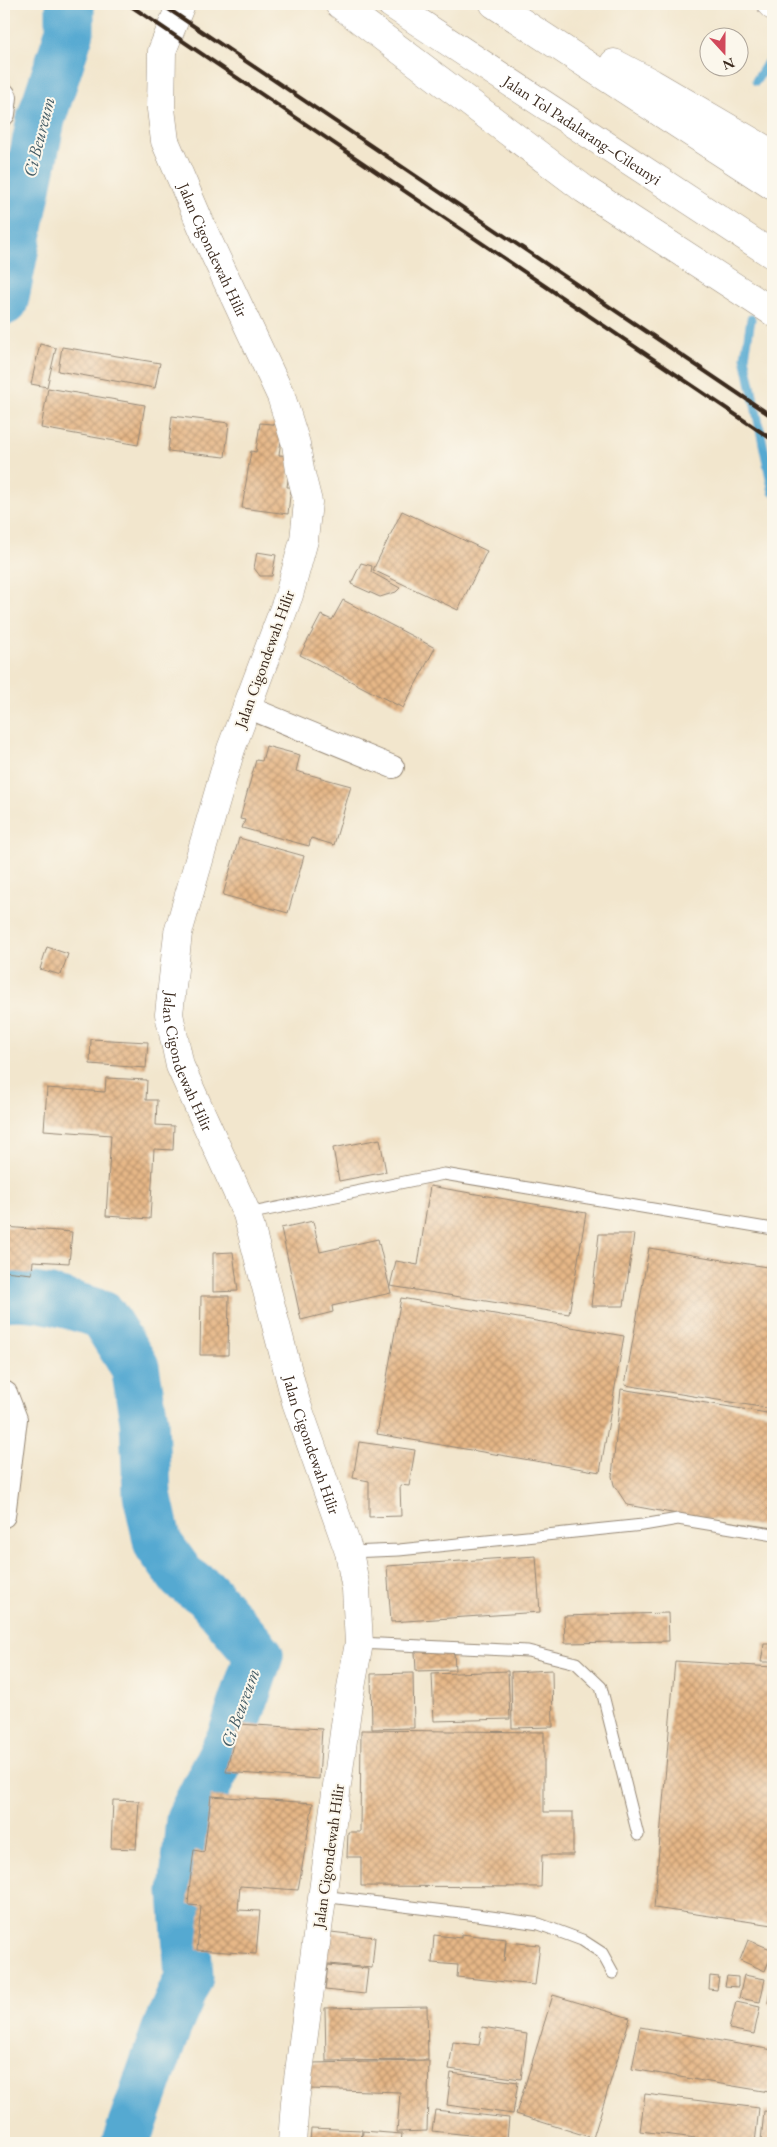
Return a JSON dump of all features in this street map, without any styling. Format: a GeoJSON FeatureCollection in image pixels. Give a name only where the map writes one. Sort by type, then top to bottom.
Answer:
{"type":"FeatureCollection","features":[{"type":"Feature","properties":{"kind":"main road","name":"Jalan Cigondewah Hilir"},"geometry":{"type":"LineString","coordinates":[[182,4],[162,51],[161,109],[166,141],[205,234],[281,396],[296,444],[308,502],[304,540],[289,595],[231,749],[178,933],[169,1014],[180,1066],[247,1214],[296,1402],[349,1552],[356,1589],[359,1642],[347,1710],[322,1896],[295,2102],[292,2143]]}},
{"type":"Feature","properties":{"kind":"main road"},"geometry":{"type":"LineString","coordinates":[[339,4],[584,189],[773,312]]}},
{"type":"Feature","properties":{"kind":"main road","name":"Jalan Tol Padalarang–Cileunyi"},"geometry":{"type":"LineString","coordinates":[[391,4],[773,255]]}},
{"type":"Feature","properties":{"kind":"main road"},"geometry":{"type":"LineString","coordinates":[[494,4],[773,186]]}},
{"type":"Feature","properties":{"kind":"main road"},"geometry":{"type":"LineString","coordinates":[[499,4],[652,83],[773,154]]}},
{"type":"Feature","properties":{"kind":"street"},"geometry":{"type":"LineString","coordinates":[[4,94],[6,97],[4,114]]}},
{"type":"Feature","properties":{"kind":"street"},"geometry":{"type":"LineString","coordinates":[[246,707],[393,767]]}},
{"type":"Feature","properties":{"kind":"street"},"geometry":{"type":"LineString","coordinates":[[4,1392],[16,1418],[4,1516]]}},
{"type":"Feature","properties":{"kind":"lane"},"geometry":{"type":"LineString","coordinates":[[247,1214],[444,1174],[773,1229]]}},
{"type":"Feature","properties":{"kind":"lane"},"geometry":{"type":"LineString","coordinates":[[349,1552],[399,1550],[643,1525],[678,1519],[773,1535]]}},
{"type":"Feature","properties":{"kind":"lane"},"geometry":{"type":"LineString","coordinates":[[359,1642],[528,1650],[576,1663],[601,1687],[638,1835]]}},
{"type":"Feature","properties":{"kind":"lane"},"geometry":{"type":"LineString","coordinates":[[322,1896],[539,1924],[582,1940],[602,1953],[613,1973]]}},
{"type":"Feature","properties":{"kind":"building"},"geometry":{"type":"Polygon","coordinates":[[[40,344],[56,348],[47,387],[31,384],[40,344]]]}},
{"type":"Feature","properties":{"kind":"building"},"geometry":{"type":"Polygon","coordinates":[[[62,347],[160,363],[155,388],[58,371],[62,347]]]}},
{"type":"Feature","properties":{"kind":"building"},"geometry":{"type":"Polygon","coordinates":[[[48,388],[145,405],[138,445],[41,428],[48,388]]]}},
{"type":"Feature","properties":{"kind":"building"},"geometry":{"type":"Polygon","coordinates":[[[172,416],[229,423],[225,457],[168,451],[172,416]]]}},
{"type":"Feature","properties":{"kind":"building"},"geometry":{"type":"Polygon","coordinates":[[[260,423],[283,425],[279,455],[291,456],[287,487],[291,487],[288,514],[242,508],[251,451],[256,452],[260,423]]]}},
{"type":"Feature","properties":{"kind":"building"},"geometry":{"type":"Polygon","coordinates":[[[402,511],[487,551],[458,610],[373,570],[402,511]]]}},
{"type":"Feature","properties":{"kind":"building"},"geometry":{"type":"Polygon","coordinates":[[[257,552],[276,555],[272,576],[260,576],[254,568],[257,552]]]}},
{"type":"Feature","properties":{"kind":"building"},"geometry":{"type":"Polygon","coordinates":[[[361,563],[372,566],[371,572],[400,588],[396,592],[380,597],[351,584],[361,563]]]}},
{"type":"Feature","properties":{"kind":"building"},"geometry":{"type":"Polygon","coordinates":[[[343,600],[435,648],[403,708],[300,655],[321,615],[332,620],[343,600]]]}},
{"type":"Feature","properties":{"kind":"building"},"geometry":{"type":"Polygon","coordinates":[[[266,746],[300,755],[296,771],[351,786],[334,845],[311,838],[309,846],[242,828],[245,820],[240,819],[256,760],[262,761],[266,746]]]}},
{"type":"Feature","properties":{"kind":"building"},"geometry":{"type":"Polygon","coordinates":[[[239,838],[304,856],[288,913],[223,895],[239,838]]]}},
{"type":"Feature","properties":{"kind":"building"},"geometry":{"type":"Polygon","coordinates":[[[47,947],[68,954],[61,975],[40,969],[47,947]]]}},
{"type":"Feature","properties":{"kind":"building"},"geometry":{"type":"Polygon","coordinates":[[[91,1039],[148,1042],[146,1068],[90,1064],[91,1039]]]}},
{"type":"Feature","properties":{"kind":"building"},"geometry":{"type":"Polygon","coordinates":[[[106,1078],[147,1080],[146,1100],[157,1100],[156,1125],[174,1126],[173,1150],[154,1149],[150,1219],[106,1216],[111,1135],[44,1130],[47,1088],[105,1092],[106,1078]]]}},
{"type":"Feature","properties":{"kind":"building"},"geometry":{"type":"Polygon","coordinates":[[[380,1139],[386,1172],[339,1181],[333,1148],[380,1139]]]}},
{"type":"Feature","properties":{"kind":"building"},"geometry":{"type":"Polygon","coordinates":[[[430,1186],[586,1213],[569,1314],[390,1286],[396,1261],[418,1265],[430,1186]]]}},
{"type":"Feature","properties":{"kind":"building"},"geometry":{"type":"Polygon","coordinates":[[[313,1221],[320,1252],[378,1239],[391,1293],[332,1306],[333,1312],[301,1320],[281,1228],[313,1221]]]}},
{"type":"Feature","properties":{"kind":"building"},"geometry":{"type":"Polygon","coordinates":[[[4,1227],[72,1232],[69,1263],[33,1261],[32,1274],[4,1271],[4,1227]]]}},
{"type":"Feature","properties":{"kind":"building"},"geometry":{"type":"Polygon","coordinates":[[[599,1234],[634,1234],[624,1306],[591,1306],[599,1234]]]}},
{"type":"Feature","properties":{"kind":"building"},"geometry":{"type":"Polygon","coordinates":[[[649,1248],[773,1268],[773,1409],[625,1385],[649,1248]]]}},
{"type":"Feature","properties":{"kind":"building"},"geometry":{"type":"Polygon","coordinates":[[[233,1252],[238,1291],[213,1292],[213,1253],[233,1252]]]}},
{"type":"Feature","properties":{"kind":"building"},"geometry":{"type":"Polygon","coordinates":[[[201,1296],[229,1296],[228,1355],[200,1355],[201,1296]]]}},
{"type":"Feature","properties":{"kind":"building"},"geometry":{"type":"Polygon","coordinates":[[[401,1298],[624,1336],[600,1472],[377,1434],[401,1298]]]}},
{"type":"Feature","properties":{"kind":"building"},"geometry":{"type":"Polygon","coordinates":[[[621,1389],[773,1414],[773,1528],[627,1505],[614,1485],[612,1476],[621,1389]]]}},
{"type":"Feature","properties":{"kind":"building"},"geometry":{"type":"Polygon","coordinates":[[[359,1442],[415,1450],[409,1486],[400,1485],[401,1516],[369,1517],[369,1481],[353,1478],[359,1442]]]}},
{"type":"Feature","properties":{"kind":"building"},"geometry":{"type":"Polygon","coordinates":[[[536,1556],[540,1612],[391,1622],[387,1566],[536,1556]]]}},
{"type":"Feature","properties":{"kind":"building"},"geometry":{"type":"Polygon","coordinates":[[[668,1613],[669,1641],[565,1643],[564,1616],[668,1613]]]}},
{"type":"Feature","properties":{"kind":"building"},"geometry":{"type":"Polygon","coordinates":[[[764,1644],[773,1644],[773,1662],[761,1662],[764,1644]]]}},
{"type":"Feature","properties":{"kind":"building"},"geometry":{"type":"Polygon","coordinates":[[[454,1651],[455,1670],[416,1671],[415,1652],[454,1651]]]}},
{"type":"Feature","properties":{"kind":"building"},"geometry":{"type":"Polygon","coordinates":[[[675,1661],[773,1667],[773,1925],[654,1908],[675,1661]]]}},
{"type":"Feature","properties":{"kind":"building"},"geometry":{"type":"Polygon","coordinates":[[[552,1670],[553,1727],[512,1728],[511,1672],[552,1670]]]}},
{"type":"Feature","properties":{"kind":"building"},"geometry":{"type":"Polygon","coordinates":[[[508,1671],[510,1719],[434,1721],[432,1674],[508,1671]]]}},
{"type":"Feature","properties":{"kind":"building"},"geometry":{"type":"Polygon","coordinates":[[[413,1673],[414,1728],[372,1729],[371,1674],[413,1673]]]}},
{"type":"Feature","properties":{"kind":"building"},"geometry":{"type":"Polygon","coordinates":[[[238,1724],[322,1729],[319,1779],[226,1772],[238,1724]]]}},
{"type":"Feature","properties":{"kind":"building"},"geometry":{"type":"Polygon","coordinates":[[[361,1730],[544,1732],[544,1812],[573,1812],[573,1855],[542,1855],[541,1887],[361,1886],[361,1857],[347,1857],[348,1832],[360,1832],[361,1730]]]}},
{"type":"Feature","properties":{"kind":"building"},"geometry":{"type":"Polygon","coordinates":[[[211,1796],[313,1803],[298,1890],[240,1886],[238,1910],[260,1911],[256,1954],[197,1950],[201,1906],[188,1905],[190,1882],[194,1850],[204,1852],[211,1796]]]}},
{"type":"Feature","properties":{"kind":"building"},"geometry":{"type":"Polygon","coordinates":[[[113,1800],[139,1801],[136,1849],[111,1848],[113,1800]]]}},
{"type":"Feature","properties":{"kind":"building"},"geometry":{"type":"Polygon","coordinates":[[[322,1931],[375,1937],[372,1968],[318,1963],[322,1931]]]}},
{"type":"Feature","properties":{"kind":"building"},"geometry":{"type":"Polygon","coordinates":[[[461,1934],[506,1939],[504,1961],[506,1942],[540,1945],[535,1985],[457,1977],[458,1965],[432,1963],[434,1935],[461,1938],[461,1934]]]}},
{"type":"Feature","properties":{"kind":"building"},"geometry":{"type":"Polygon","coordinates":[[[748,1940],[773,1950],[765,1971],[740,1960],[748,1940]]]}},
{"type":"Feature","properties":{"kind":"building"},"geometry":{"type":"Polygon","coordinates":[[[328,1965],[368,1969],[365,1994],[325,1990],[328,1965]]]}},
{"type":"Feature","properties":{"kind":"building"},"geometry":{"type":"Polygon","coordinates":[[[744,1975],[765,1979],[760,2002],[739,1998],[744,1975]]]}},
{"type":"Feature","properties":{"kind":"building"},"geometry":{"type":"Polygon","coordinates":[[[710,1976],[719,1977],[717,1990],[709,1989],[710,1976]]]}},
{"type":"Feature","properties":{"kind":"building"},"geometry":{"type":"Polygon","coordinates":[[[727,1976],[738,1977],[738,1987],[725,1986],[727,1976]]]}},
{"type":"Feature","properties":{"kind":"building"},"geometry":{"type":"Polygon","coordinates":[[[771,1982],[773,1982],[773,2004],[768,2003],[771,1982]]]}},
{"type":"Feature","properties":{"kind":"building"},"geometry":{"type":"Polygon","coordinates":[[[553,1995],[630,2018],[593,2138],[516,2114],[553,1995]]]}},
{"type":"Feature","properties":{"kind":"building"},"geometry":{"type":"Polygon","coordinates":[[[736,2002],[760,2007],[754,2034],[729,2029],[736,2002]]]}},
{"type":"Feature","properties":{"kind":"building"},"geometry":{"type":"Polygon","coordinates":[[[427,2006],[428,2060],[326,2061],[325,2008],[427,2006]]]}},
{"type":"Feature","properties":{"kind":"building"},"geometry":{"type":"Polygon","coordinates":[[[482,2027],[527,2034],[521,2079],[449,2069],[453,2042],[479,2045],[482,2027]]]}},
{"type":"Feature","properties":{"kind":"building"},"geometry":{"type":"Polygon","coordinates":[[[640,2027],[773,2050],[773,2067],[769,2092],[632,2069],[640,2027]]]}},
{"type":"Feature","properties":{"kind":"building"},"geometry":{"type":"Polygon","coordinates":[[[429,2061],[427,2131],[397,2132],[400,2092],[310,2089],[310,2063],[429,2061]]]}},
{"type":"Feature","properties":{"kind":"building"},"geometry":{"type":"Polygon","coordinates":[[[451,2073],[518,2082],[513,2114],[447,2105],[451,2073]]]}},
{"type":"Feature","properties":{"kind":"building"},"geometry":{"type":"Polygon","coordinates":[[[645,2094],[759,2108],[755,2143],[735,2143],[640,2131],[645,2094]]]}},
{"type":"Feature","properties":{"kind":"building"},"geometry":{"type":"Polygon","coordinates":[[[435,2110],[509,2118],[507,2139],[432,2131],[435,2110]]]}},
{"type":"Feature","properties":{"kind":"building"},"geometry":{"type":"Polygon","coordinates":[[[764,2111],[773,2112],[773,2142],[761,2141],[764,2111]]]}},
{"type":"Feature","properties":{"kind":"building"},"geometry":{"type":"Polygon","coordinates":[[[311,2128],[362,2130],[361,2143],[310,2143],[311,2128]]]}},
{"type":"Feature","properties":{"kind":"building"},"geometry":{"type":"Polygon","coordinates":[[[363,2131],[402,2134],[401,2143],[362,2143],[363,2131]]]}},
{"type":"Feature","properties":{"kind":"waterway","name":"Ci Beureum"},"geometry":{"type":"LineString","coordinates":[[4,301],[41,119],[70,31],[70,4]]}},
{"type":"Feature","properties":{"kind":"waterway"},"geometry":{"type":"LineString","coordinates":[[756,81],[773,54]]}},
{"type":"Feature","properties":{"kind":"waterway"},"geometry":{"type":"LineString","coordinates":[[751,319],[745,357],[773,492]]}},
{"type":"Feature","properties":{"kind":"waterway","name":"Ci Beureum"},"geometry":{"type":"LineString","coordinates":[[4,1297],[41,1298],[102,1315],[135,1367],[144,1421],[147,1494],[158,1544],[182,1577],[207,1594],[259,1655],[232,1736],[190,1819],[183,1892],[189,1977],[167,2027],[126,2143]]}},
{"type":"Feature","properties":{"kind":"railway"},"geometry":{"type":"LineString","coordinates":[[128,4],[773,440]]}},
{"type":"Feature","properties":{"kind":"railway"},"geometry":{"type":"LineString","coordinates":[[161,4],[773,417]]}}]}
